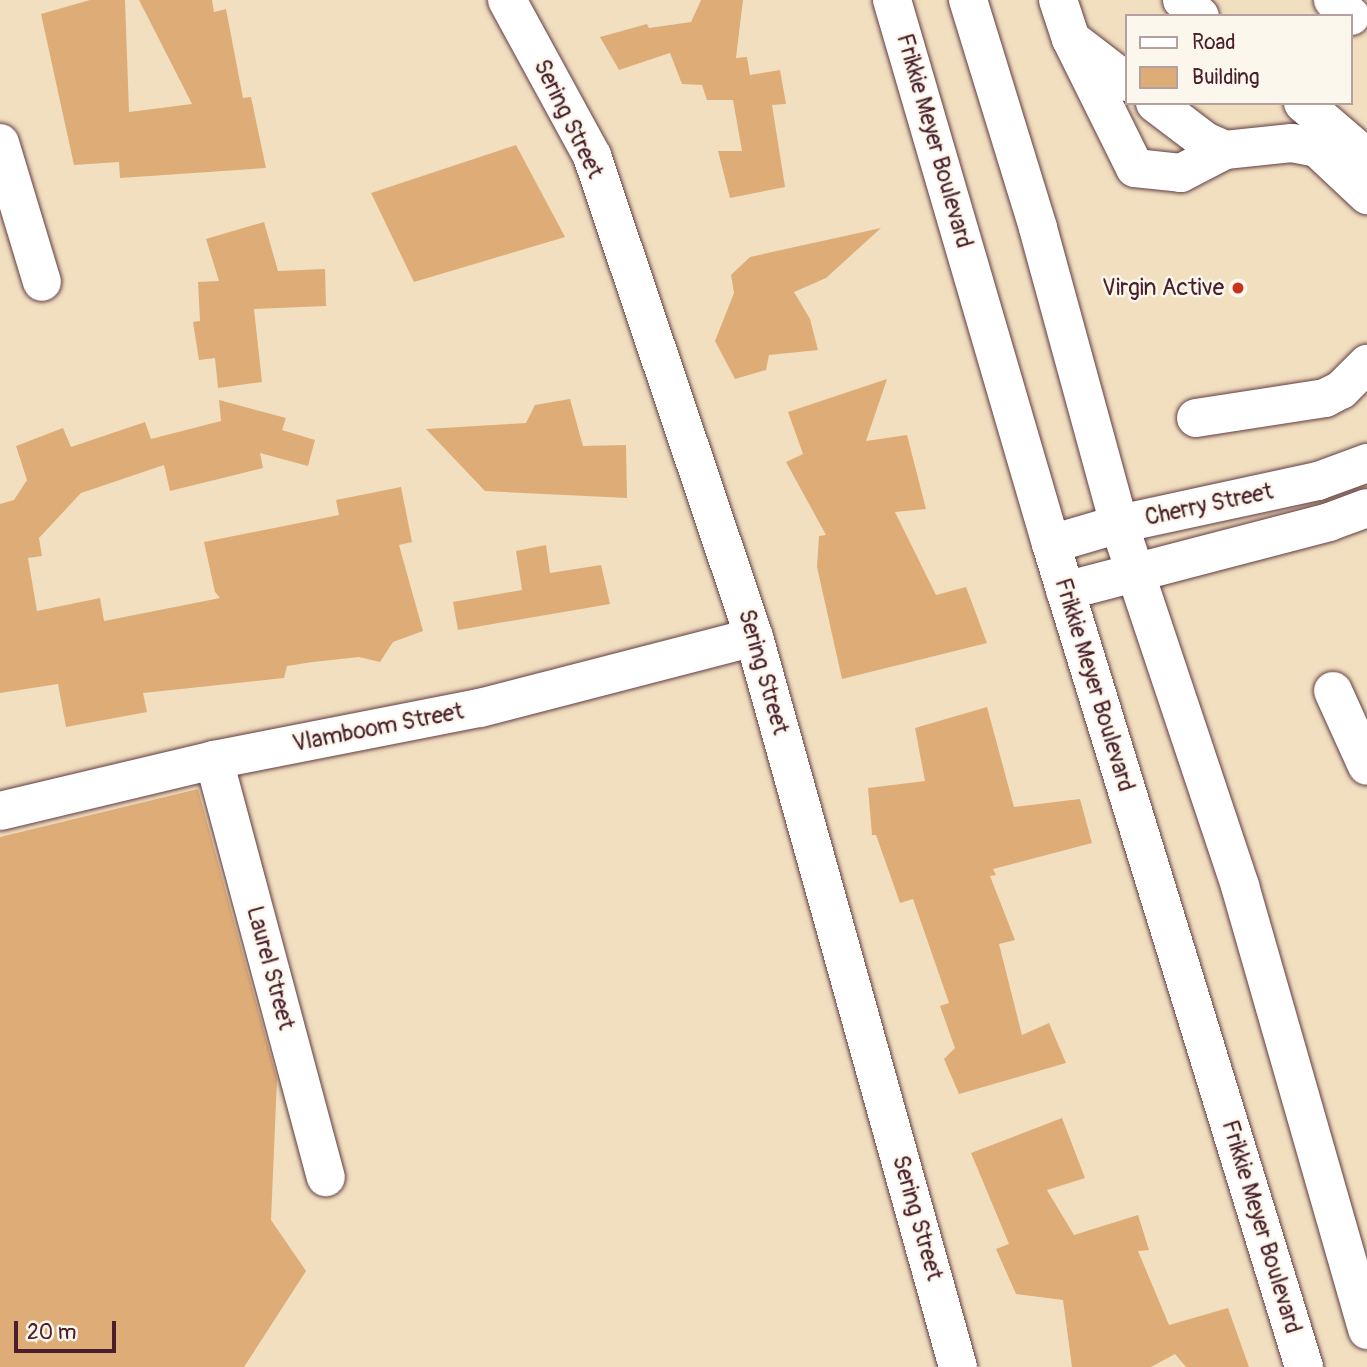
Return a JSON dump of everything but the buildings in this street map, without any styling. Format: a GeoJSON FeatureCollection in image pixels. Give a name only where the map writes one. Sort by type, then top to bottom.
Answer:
{"type":"FeatureCollection","features":[{"type":"Feature","properties":{"kind":"street","name":"Sering Street"},"geometry":{"type":"LineString","coordinates":[[507,0],[592,156],[754,637],[958,1367]]}},
{"type":"Feature","properties":{"kind":"street"},"geometry":{"type":"LineString","coordinates":[[968,0],[1038,228],[1119,524],[1240,886],[1367,1330]]}},
{"type":"Feature","properties":{"kind":"street"},"geometry":{"type":"LineString","coordinates":[[1058,0],[1071,39],[1135,168],[1181,173],[1225,150],[1307,144],[1366,188]]}},
{"type":"Feature","properties":{"kind":"street"},"geometry":{"type":"LineString","coordinates":[[1182,0],[1198,14]]}},
{"type":"Feature","properties":{"kind":"street"},"geometry":{"type":"LineString","coordinates":[[1333,0],[1349,14]]}},
{"type":"Feature","properties":{"kind":"street","name":"Frikkie Meyer Boulevard"},"geometry":{"type":"LineString","coordinates":[[899,7],[1051,544],[1304,1367]]}},
{"type":"Feature","properties":{"kind":"street"},"geometry":{"type":"LineString","coordinates":[[1353,18],[1367,30]]}},
{"type":"Feature","properties":{"kind":"street"},"geometry":{"type":"LineString","coordinates":[[1071,39],[1126,81]]}},
{"type":"Feature","properties":{"kind":"street"},"geometry":{"type":"LineString","coordinates":[[1158,105],[1205,141],[1225,150]]}},
{"type":"Feature","properties":{"kind":"street"},"geometry":{"type":"LineString","coordinates":[[1304,105],[1366,188]]}},
{"type":"Feature","properties":{"kind":"street"},"geometry":{"type":"LineString","coordinates":[[0,143],[42,282]]}},
{"type":"Feature","properties":{"kind":"street"},"geometry":{"type":"LineString","coordinates":[[1196,418],[1325,398],[1341,390],[1367,364]]}},
{"type":"Feature","properties":{"kind":"street","name":"Cherry Street"},"geometry":{"type":"LineString","coordinates":[[1051,544],[1119,524],[1318,481],[1367,463]]}},
{"type":"Feature","properties":{"kind":"street","name":"Cherry Street"},"geometry":{"type":"LineString","coordinates":[[1065,591],[1135,570],[1329,522],[1367,508]]}},
{"type":"Feature","properties":{"kind":"street","name":"Vlamboom Street"},"geometry":{"type":"LineString","coordinates":[[0,811],[214,760],[480,708],[754,637]]}},
{"type":"Feature","properties":{"kind":"street"},"geometry":{"type":"LineString","coordinates":[[1333,691],[1367,766]]}},
{"type":"Feature","properties":{"kind":"street","name":"Laurel Street"},"geometry":{"type":"LineString","coordinates":[[214,760],[326,1177]]}},
{"type":"Feature","properties":{"kind":"place","name":"Virgin Active"},"geometry":{"type":"Point","coordinates":[1238,288]}}]}
